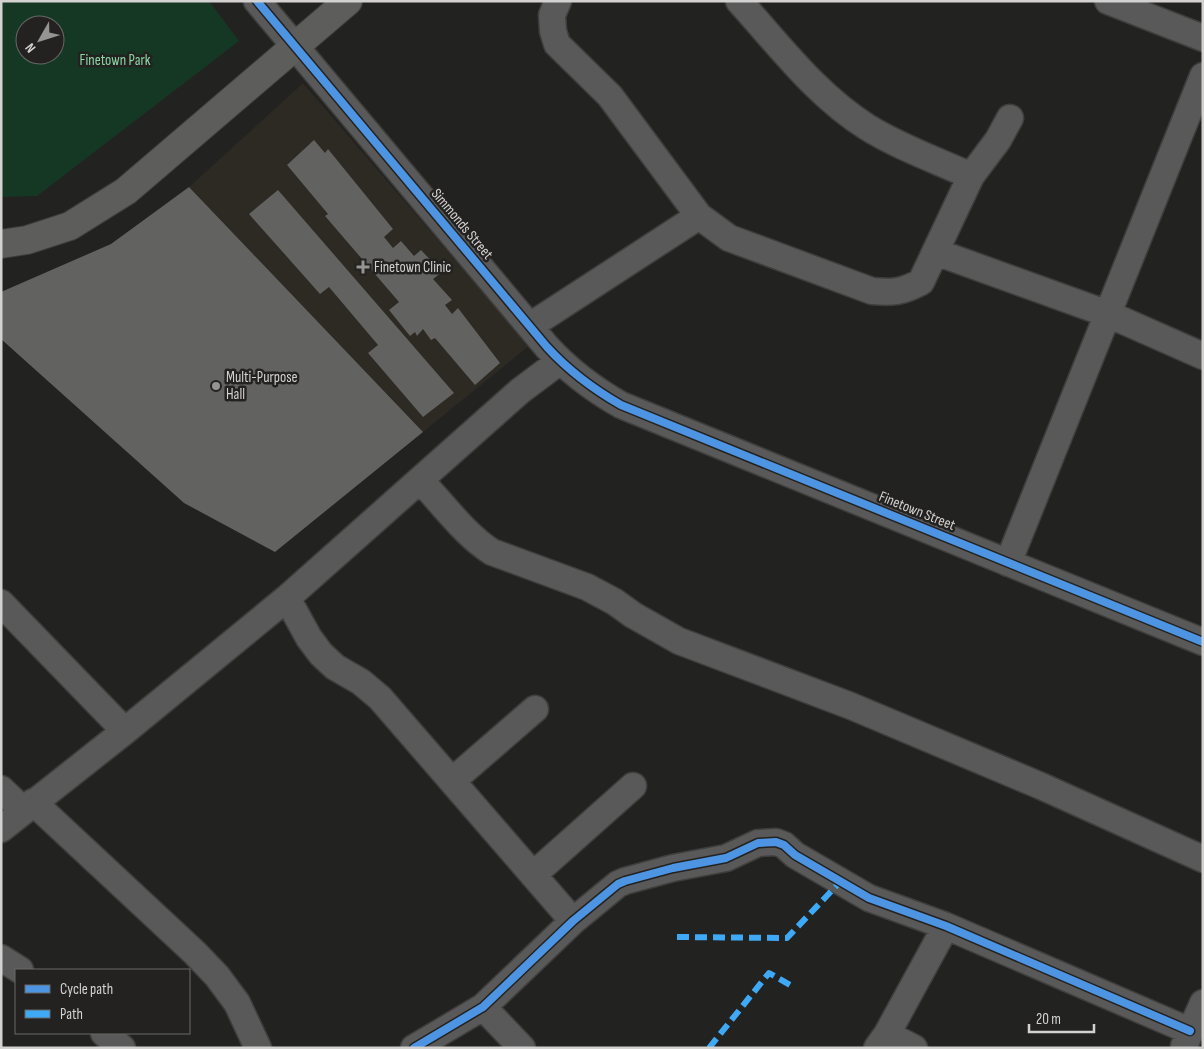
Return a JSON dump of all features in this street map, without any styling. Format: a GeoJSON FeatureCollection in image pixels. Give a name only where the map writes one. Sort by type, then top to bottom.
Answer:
{"type":"FeatureCollection","features":[{"type":"Feature","properties":{"kind":"street","name":"Simmonds Street"},"geometry":{"type":"LineString","coordinates":[[257,1],[560,361],[621,405]]}},
{"type":"Feature","properties":{"kind":"street"},"geometry":{"type":"LineString","coordinates":[[1,244],[27,240],[70,226],[126,191],[348,1]]}},
{"type":"Feature","properties":{"kind":"street"},"geometry":{"type":"LineString","coordinates":[[558,1],[552,16],[553,31],[558,44],[610,96],[699,216],[729,238],[872,291],[890,293],[906,290],[921,282],[971,176],[998,140],[1010,118]]}},
{"type":"Feature","properties":{"kind":"street"},"geometry":{"type":"LineString","coordinates":[[739,1],[825,96],[867,127],[971,176]]}},
{"type":"Feature","properties":{"kind":"street"},"geometry":{"type":"LineString","coordinates":[[1108,1],[1203,38]]}},
{"type":"Feature","properties":{"kind":"street"},"geometry":{"type":"LineString","coordinates":[[1008,563],[1203,76]]}},
{"type":"Feature","properties":{"kind":"street"},"geometry":{"type":"LineString","coordinates":[[530,326],[699,216]]}},
{"type":"Feature","properties":{"kind":"street"},"geometry":{"type":"LineString","coordinates":[[936,252],[1108,314],[1203,356]]}},
{"type":"Feature","properties":{"kind":"street"},"geometry":{"type":"LineString","coordinates":[[1,829],[125,731],[287,598],[520,391],[560,361]]}},
{"type":"Feature","properties":{"kind":"street","name":"Finetown Street"},"geometry":{"type":"LineString","coordinates":[[621,405],[1203,642]]}},
{"type":"Feature","properties":{"kind":"street"},"geometry":{"type":"LineString","coordinates":[[420,480],[468,532],[481,545],[492,552],[587,587],[679,641],[851,706],[1041,786],[1203,859]]}},
{"type":"Feature","properties":{"kind":"street"},"geometry":{"type":"LineString","coordinates":[[287,598],[309,638],[321,654],[335,667],[361,682],[380,698],[573,921]]}},
{"type":"Feature","properties":{"kind":"street"},"geometry":{"type":"LineString","coordinates":[[1,603],[125,731]]}},
{"type":"Feature","properties":{"kind":"street"},"geometry":{"type":"LineString","coordinates":[[452,781],[535,709]]}},
{"type":"Feature","properties":{"kind":"street"},"geometry":{"type":"LineString","coordinates":[[533,875],[633,786]]}},
{"type":"Feature","properties":{"kind":"street"},"geometry":{"type":"LineString","coordinates":[[1,789],[28,806],[212,970],[236,1003],[258,1048]]}},
{"type":"Feature","properties":{"kind":"street"},"geometry":{"type":"LineString","coordinates":[[414,1048],[483,1007],[573,921],[612,888],[625,880],[673,868],[726,858],[758,844],[776,842],[784,845],[795,855],[869,898],[946,926],[1187,1040],[1203,1004]]}},
{"type":"Feature","properties":{"kind":"street"},"geometry":{"type":"LineString","coordinates":[[914,1048],[882,1041],[946,926]]}},
{"type":"Feature","properties":{"kind":"street"},"geometry":{"type":"LineString","coordinates":[[1,958],[18,969]]}},
{"type":"Feature","properties":{"kind":"street"},"geometry":{"type":"LineString","coordinates":[[483,1007],[522,1048]]}},
{"type":"Feature","properties":{"kind":"street"},"geometry":{"type":"LineString","coordinates":[[105,1034],[122,1048]]}},
{"type":"Feature","properties":{"kind":"shaded area","name":"Finetown Clinic"},"geometry":{"type":"Polygon","coordinates":[[[303,83],[529,346],[423,432],[189,187],[303,83]]]}},
{"type":"Feature","properties":{"kind":"green space","name":"Finetown Park"},"geometry":{"type":"Polygon","coordinates":[[[1,1],[209,1],[239,41],[37,196],[1,197],[1,1]]]}},
{"type":"Feature","properties":{"kind":"building"},"geometry":{"type":"Polygon","coordinates":[[[314,140],[325,153],[328,149],[393,229],[384,237],[393,248],[401,241],[414,256],[421,250],[442,272],[433,279],[452,300],[445,305],[452,314],[458,308],[500,363],[475,385],[435,338],[431,340],[423,329],[417,336],[415,332],[410,336],[389,310],[399,302],[325,216],[328,214],[287,165],[314,140]]]}},
{"type":"Feature","properties":{"kind":"building","name":"Multi-Purpose Hall"},"geometry":{"type":"Polygon","coordinates":[[[189,187],[423,432],[275,552],[184,503],[1,339],[1,292],[111,244],[189,187]]]}},
{"type":"Feature","properties":{"kind":"building"},"geometry":{"type":"Polygon","coordinates":[[[278,190],[454,393],[423,417],[368,353],[378,345],[329,287],[320,294],[249,214],[278,190]]]}},
{"type":"Feature","properties":{"kind":"marked path"},"geometry":{"type":"LineString","coordinates":[[677,937],[787,938],[840,882]]}},
{"type":"Feature","properties":{"kind":"marked path"},"geometry":{"type":"LineString","coordinates":[[709,1048],[769,973],[792,986]]}},
{"type":"Feature","properties":{"kind":"cycle path"},"geometry":{"type":"LineString","coordinates":[[257,1],[547,347],[581,379],[621,405],[1203,642]]}},
{"type":"Feature","properties":{"kind":"cycle path"},"geometry":{"type":"LineString","coordinates":[[414,1048],[483,1007],[573,921],[618,884],[673,868],[726,858],[758,843],[776,842],[784,845],[795,855],[869,898],[946,926],[1190,1031]]}},
{"type":"Feature","properties":{"kind":"place","name":"Finetown Clinic"},"geometry":{"type":"Point","coordinates":[363,267]}},
{"type":"Feature","properties":{"kind":"place","name":"Multi-Purpose Hall"},"geometry":{"type":"Point","coordinates":[216,386]}}]}
